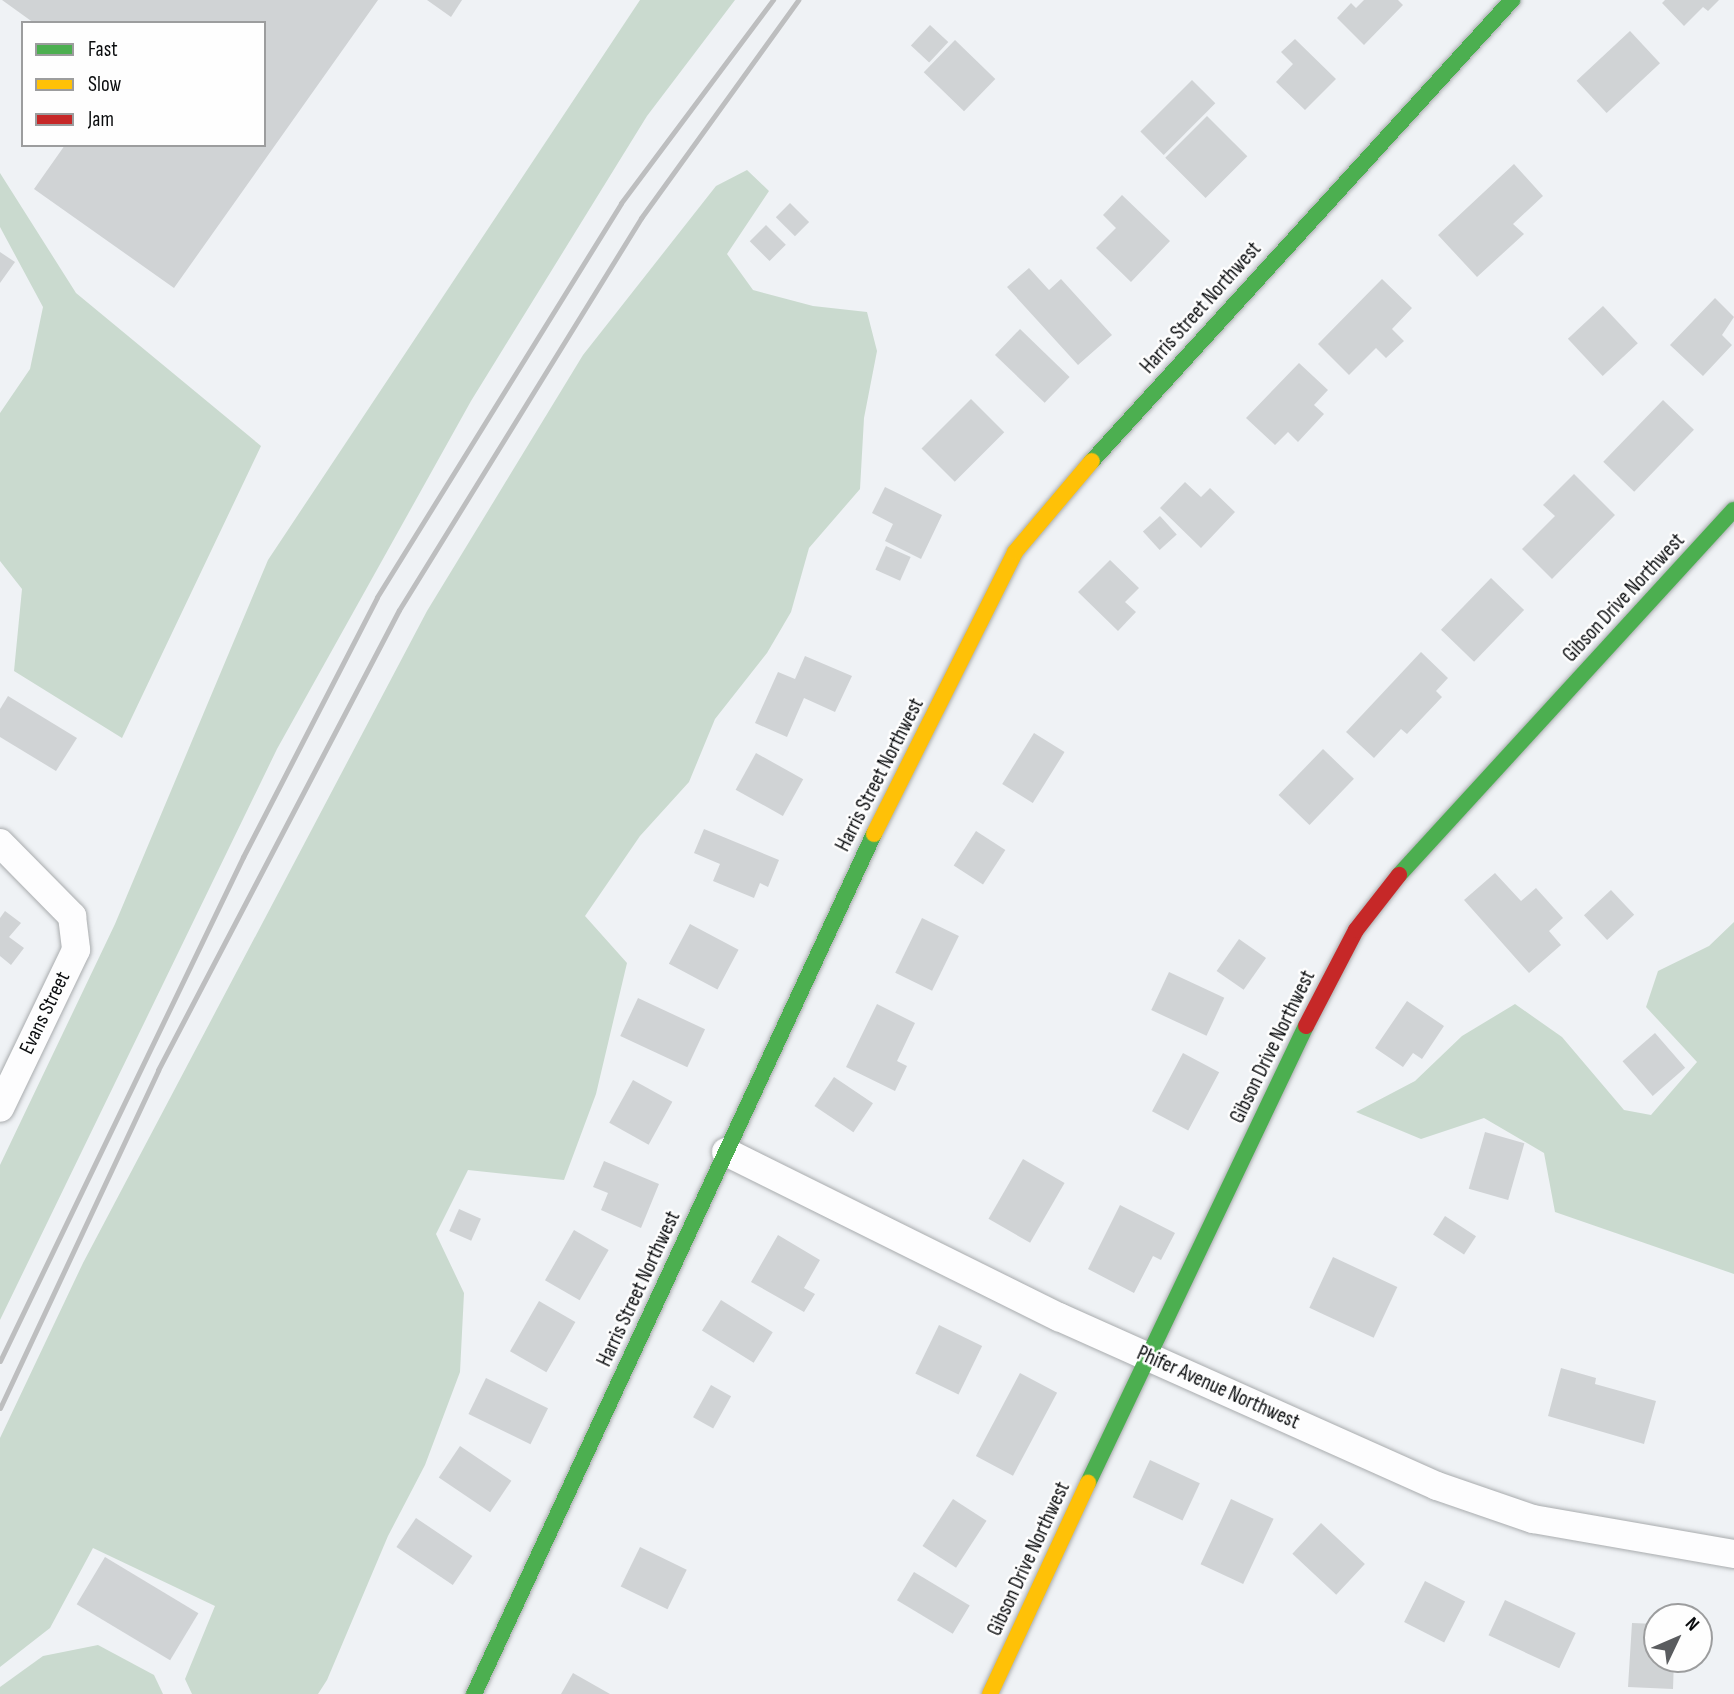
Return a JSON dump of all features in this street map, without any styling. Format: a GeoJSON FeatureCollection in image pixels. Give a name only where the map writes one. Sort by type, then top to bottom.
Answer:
{"type":"FeatureCollection","features":[{"type":"Feature","properties":{"kind":"street","name":"Harris Street Northwest"},"geometry":{"type":"LineString","coordinates":[[474,1694],[858,866],[1015,552],[1062,493],[1512,0]]}},
{"type":"Feature","properties":{"kind":"street","name":"Gibson Drive Northwest"},"geometry":{"type":"LineString","coordinates":[[990,1694],[1147,1356],[1329,978],[1356,930],[1407,866],[1734,510]]}},
{"type":"Feature","properties":{"kind":"street","name":"Evans Street"},"geometry":{"type":"LineString","coordinates":[[0,843],[72,916],[76,950],[0,1108]]}},
{"type":"Feature","properties":{"kind":"street","name":"Phifer Avenue Northwest"},"geometry":{"type":"LineString","coordinates":[[726,1152],[1147,1356],[1437,1486],[1533,1519],[1734,1554]]}},
{"type":"Feature","properties":{"kind":"green space"},"geometry":{"type":"Polygon","coordinates":[[[640,0],[735,0],[647,116],[471,401],[277,749],[0,1320],[0,1165],[115,924],[268,560],[640,0]]]}},
{"type":"Feature","properties":{"kind":"green space"},"geometry":{"type":"Polygon","coordinates":[[[747,170],[769,191],[727,254],[753,290],[813,306],[867,312],[877,351],[864,418],[860,489],[809,548],[791,612],[767,653],[715,719],[689,782],[640,836],[585,916],[627,963],[596,1094],[564,1180],[468,1170],[436,1234],[464,1293],[460,1372],[425,1465],[388,1536],[327,1680],[318,1694],[192,1694],[185,1679],[215,1606],[93,1548],[50,1628],[0,1667],[0,1438],[83,1263],[427,611],[583,355],[716,186],[747,170]]]}},
{"type":"Feature","properties":{"kind":"green space"},"geometry":{"type":"Polygon","coordinates":[[[0,173],[76,293],[261,446],[122,738],[14,671],[22,589],[0,561],[0,413],[30,369],[43,307],[0,227],[0,173]]]}},
{"type":"Feature","properties":{"kind":"green space"},"geometry":{"type":"Polygon","coordinates":[[[1734,922],[1734,1274],[1555,1212],[1544,1153],[1484,1118],[1421,1139],[1356,1112],[1415,1081],[1462,1036],[1515,1004],[1562,1037],[1624,1110],[1651,1115],[1697,1062],[1646,1007],[1658,971],[1709,946],[1734,922]]]}},
{"type":"Feature","properties":{"kind":"green space"},"geometry":{"type":"Polygon","coordinates":[[[98,1645],[154,1675],[163,1694],[0,1694],[0,1687],[43,1656],[98,1645]]]}},
{"type":"Feature","properties":{"kind":"building"},"geometry":{"type":"Polygon","coordinates":[[[2,0],[378,0],[174,288],[34,189],[64,147],[266,147],[266,21],[31,21],[2,0]]]}},
{"type":"Feature","properties":{"kind":"building"},"geometry":{"type":"Polygon","coordinates":[[[427,0],[462,0],[451,17],[427,0]]]}},
{"type":"Feature","properties":{"kind":"building"},"geometry":{"type":"Polygon","coordinates":[[[1364,0],[1398,0],[1403,5],[1364,45],[1337,18],[1351,3],[1356,8],[1364,0]]]}},
{"type":"Feature","properties":{"kind":"building"},"geometry":{"type":"Polygon","coordinates":[[[1665,0],[1719,0],[1708,11],[1703,7],[1684,26],[1662,3],[1665,0]]]}},
{"type":"Feature","properties":{"kind":"building"},"geometry":{"type":"Polygon","coordinates":[[[930,25],[948,42],[929,63],[911,45],[930,25]]]}},
{"type":"Feature","properties":{"kind":"building"},"geometry":{"type":"Polygon","coordinates":[[[1630,31],[1660,63],[1607,113],[1577,81],[1630,31]]]}},
{"type":"Feature","properties":{"kind":"building"},"geometry":{"type":"Polygon","coordinates":[[[1295,39],[1336,79],[1305,110],[1276,82],[1293,64],[1281,52],[1295,39]]]}},
{"type":"Feature","properties":{"kind":"building"},"geometry":{"type":"Polygon","coordinates":[[[955,40],[995,79],[964,111],[924,72],[955,40]]]}},
{"type":"Feature","properties":{"kind":"building"},"geometry":{"type":"Polygon","coordinates":[[[1192,80],[1215,103],[1164,155],[1140,132],[1192,80]]]}},
{"type":"Feature","properties":{"kind":"building"},"geometry":{"type":"Polygon","coordinates":[[[1207,116],[1247,156],[1206,198],[1165,158],[1207,116]]]}},
{"type":"Feature","properties":{"kind":"building"},"geometry":{"type":"Polygon","coordinates":[[[1514,164],[1543,196],[1513,224],[1524,234],[1477,277],[1438,235],[1514,164]]]}},
{"type":"Feature","properties":{"kind":"building"},"geometry":{"type":"Polygon","coordinates":[[[1122,195],[1170,241],[1131,282],[1096,248],[1116,228],[1103,215],[1122,195]]]}},
{"type":"Feature","properties":{"kind":"building"},"geometry":{"type":"Polygon","coordinates":[[[790,203],[809,222],[795,236],[776,217],[790,203]]]}},
{"type":"Feature","properties":{"kind":"building"},"geometry":{"type":"Polygon","coordinates":[[[766,225],[786,245],[770,261],[750,241],[766,225]]]}},
{"type":"Feature","properties":{"kind":"building"},"geometry":{"type":"Polygon","coordinates":[[[0,252],[15,262],[0,283],[0,252]]]}},
{"type":"Feature","properties":{"kind":"building"},"geometry":{"type":"Polygon","coordinates":[[[1029,268],[1049,290],[1061,279],[1112,335],[1078,365],[1007,287],[1029,268]]]}},
{"type":"Feature","properties":{"kind":"building"},"geometry":{"type":"Polygon","coordinates":[[[1382,279],[1412,308],[1392,329],[1404,341],[1386,358],[1376,348],[1349,375],[1318,344],[1382,279]]]}},
{"type":"Feature","properties":{"kind":"building"},"geometry":{"type":"Polygon","coordinates":[[[1715,298],[1734,317],[1722,335],[1732,345],[1703,376],[1670,345],[1715,298]]]}},
{"type":"Feature","properties":{"kind":"building"},"geometry":{"type":"Polygon","coordinates":[[[1603,306],[1638,343],[1603,376],[1568,339],[1603,306]]]}},
{"type":"Feature","properties":{"kind":"building"},"geometry":{"type":"Polygon","coordinates":[[[1020,329],[1070,377],[1045,403],[995,355],[1020,329]]]}},
{"type":"Feature","properties":{"kind":"building"},"geometry":{"type":"Polygon","coordinates":[[[1299,363],[1328,390],[1314,405],[1324,414],[1298,442],[1288,432],[1275,445],[1246,418],[1299,363]]]}},
{"type":"Feature","properties":{"kind":"building"},"geometry":{"type":"Polygon","coordinates":[[[971,399],[1004,432],[955,482],[922,448],[971,399]]]}},
{"type":"Feature","properties":{"kind":"building"},"geometry":{"type":"Polygon","coordinates":[[[1663,400],[1694,430],[1634,492],[1603,462],[1663,400]]]}},
{"type":"Feature","properties":{"kind":"building"},"geometry":{"type":"Polygon","coordinates":[[[1574,474],[1615,515],[1552,579],[1522,549],[1555,516],[1543,505],[1574,474]]]}},
{"type":"Feature","properties":{"kind":"building"},"geometry":{"type":"Polygon","coordinates":[[[1185,482],[1201,497],[1210,488],[1235,512],[1201,548],[1160,508],[1185,482]]]}},
{"type":"Feature","properties":{"kind":"building"},"geometry":{"type":"Polygon","coordinates":[[[885,487],[942,515],[921,559],[885,541],[893,524],[872,513],[885,487]]]}},
{"type":"Feature","properties":{"kind":"building"},"geometry":{"type":"Polygon","coordinates":[[[1160,516],[1177,535],[1160,550],[1143,531],[1160,516]]]}},
{"type":"Feature","properties":{"kind":"building"},"geometry":{"type":"Polygon","coordinates":[[[886,546],[911,557],[900,581],[875,570],[886,546]]]}},
{"type":"Feature","properties":{"kind":"building"},"geometry":{"type":"Polygon","coordinates":[[[1110,560],[1139,588],[1125,602],[1136,612],[1118,631],[1078,592],[1110,560]]]}},
{"type":"Feature","properties":{"kind":"building"},"geometry":{"type":"Polygon","coordinates":[[[1491,578],[1524,610],[1474,662],[1441,630],[1491,578]]]}},
{"type":"Feature","properties":{"kind":"building"},"geometry":{"type":"Polygon","coordinates":[[[1421,652],[1448,678],[1436,691],[1442,697],[1407,734],[1401,729],[1374,758],[1346,732],[1421,652]]]}},
{"type":"Feature","properties":{"kind":"building"},"geometry":{"type":"Polygon","coordinates":[[[805,656],[852,676],[835,712],[804,698],[787,737],[755,723],[778,672],[795,679],[805,656]]]}},
{"type":"Feature","properties":{"kind":"building"},"geometry":{"type":"Polygon","coordinates":[[[8,696],[77,738],[56,771],[0,737],[0,709],[8,696]]]}},
{"type":"Feature","properties":{"kind":"building"},"geometry":{"type":"Polygon","coordinates":[[[1034,733],[1065,752],[1033,803],[1002,784],[1034,733]]]}},
{"type":"Feature","properties":{"kind":"building"},"geometry":{"type":"Polygon","coordinates":[[[1323,749],[1354,779],[1309,825],[1279,795],[1323,749]]]}},
{"type":"Feature","properties":{"kind":"building"},"geometry":{"type":"Polygon","coordinates":[[[756,753],[803,779],[783,816],[736,790],[756,753]]]}},
{"type":"Feature","properties":{"kind":"building"},"geometry":{"type":"Polygon","coordinates":[[[704,829],[779,860],[768,887],[760,883],[754,898],[713,881],[720,864],[694,853],[704,829]]]}},
{"type":"Feature","properties":{"kind":"building"},"geometry":{"type":"Polygon","coordinates":[[[976,831],[1005,850],[983,884],[954,865],[976,831]]]}},
{"type":"Feature","properties":{"kind":"building"},"geometry":{"type":"Polygon","coordinates":[[[1495,873],[1521,901],[1536,888],[1563,918],[1549,931],[1561,945],[1529,973],[1464,900],[1495,873]]]}},
{"type":"Feature","properties":{"kind":"building"},"geometry":{"type":"Polygon","coordinates":[[[1611,890],[1634,915],[1607,940],[1584,915],[1611,890]]]}},
{"type":"Feature","properties":{"kind":"building"},"geometry":{"type":"Polygon","coordinates":[[[5,911],[21,923],[9,937],[24,948],[11,965],[0,956],[0,918],[5,911]]]}},
{"type":"Feature","properties":{"kind":"building"},"geometry":{"type":"Polygon","coordinates":[[[922,918],[959,936],[932,991],[895,973],[922,918]]]}},
{"type":"Feature","properties":{"kind":"building"},"geometry":{"type":"Polygon","coordinates":[[[690,924],[739,950],[717,990],[669,964],[690,924]]]}},
{"type":"Feature","properties":{"kind":"building"},"geometry":{"type":"Polygon","coordinates":[[[1239,939],[1266,958],[1244,990],[1217,971],[1239,939]]]}},
{"type":"Feature","properties":{"kind":"building"},"geometry":{"type":"Polygon","coordinates":[[[1169,972],[1224,998],[1207,1036],[1151,1010],[1169,972]]]}},
{"type":"Feature","properties":{"kind":"building"},"geometry":{"type":"Polygon","coordinates":[[[638,998],[705,1029],[687,1067],[620,1036],[638,998]]]}},
{"type":"Feature","properties":{"kind":"building"},"geometry":{"type":"Polygon","coordinates":[[[1407,1001],[1444,1026],[1422,1059],[1413,1053],[1403,1067],[1375,1048],[1407,1001]]]}},
{"type":"Feature","properties":{"kind":"building"},"geometry":{"type":"Polygon","coordinates":[[[877,1004],[915,1023],[897,1061],[907,1066],[895,1091],[846,1067],[877,1004]]]}},
{"type":"Feature","properties":{"kind":"building"},"geometry":{"type":"Polygon","coordinates":[[[1655,1033],[1685,1068],[1653,1096],[1623,1061],[1655,1033]]]}},
{"type":"Feature","properties":{"kind":"building"},"geometry":{"type":"Polygon","coordinates":[[[1183,1053],[1219,1072],[1188,1131],[1152,1111],[1183,1053]]]}},
{"type":"Feature","properties":{"kind":"building"},"geometry":{"type":"Polygon","coordinates":[[[834,1077],[873,1103],[853,1132],[814,1106],[834,1077]]]}},
{"type":"Feature","properties":{"kind":"building"},"geometry":{"type":"Polygon","coordinates":[[[633,1080],[672,1102],[649,1145],[609,1123],[633,1080]]]}},
{"type":"Feature","properties":{"kind":"building"},"geometry":{"type":"Polygon","coordinates":[[[1485,1132],[1524,1143],[1508,1200],[1469,1189],[1485,1132]]]}},
{"type":"Feature","properties":{"kind":"building"},"geometry":{"type":"Polygon","coordinates":[[[1023,1159],[1065,1183],[1030,1243],[988,1219],[1023,1159]]]}},
{"type":"Feature","properties":{"kind":"building"},"geometry":{"type":"Polygon","coordinates":[[[604,1161],[659,1184],[641,1228],[601,1210],[608,1193],[593,1187],[604,1161]]]}},
{"type":"Feature","properties":{"kind":"building"},"geometry":{"type":"Polygon","coordinates":[[[1120,1205],[1175,1233],[1161,1260],[1153,1256],[1134,1293],[1088,1269],[1120,1205]]]}},
{"type":"Feature","properties":{"kind":"building"},"geometry":{"type":"Polygon","coordinates":[[[459,1209],[481,1219],[471,1241],[449,1231],[459,1209]]]}},
{"type":"Feature","properties":{"kind":"building"},"geometry":{"type":"Polygon","coordinates":[[[1445,1216],[1476,1236],[1464,1255],[1433,1234],[1445,1216]]]}},
{"type":"Feature","properties":{"kind":"building"},"geometry":{"type":"Polygon","coordinates":[[[574,1230],[609,1250],[580,1300],[545,1280],[574,1230]]]}},
{"type":"Feature","properties":{"kind":"building"},"geometry":{"type":"Polygon","coordinates":[[[778,1235],[820,1260],[804,1288],[815,1294],[804,1312],[751,1282],[778,1235]]]}},
{"type":"Feature","properties":{"kind":"building"},"geometry":{"type":"Polygon","coordinates":[[[1333,1257],[1397,1287],[1374,1338],[1309,1308],[1333,1257]]]}},
{"type":"Feature","properties":{"kind":"building"},"geometry":{"type":"Polygon","coordinates":[[[721,1300],[773,1332],[754,1363],[702,1331],[721,1300]]]}},
{"type":"Feature","properties":{"kind":"building"},"geometry":{"type":"Polygon","coordinates":[[[539,1301],[575,1322],[546,1372],[510,1351],[539,1301]]]}},
{"type":"Feature","properties":{"kind":"building"},"geometry":{"type":"Polygon","coordinates":[[[939,1325],[982,1346],[958,1395],[915,1374],[939,1325]]]}},
{"type":"Feature","properties":{"kind":"building"},"geometry":{"type":"Polygon","coordinates":[[[1561,1368],[1596,1378],[1595,1384],[1656,1401],[1644,1444],[1548,1416],[1561,1368]]]}},
{"type":"Feature","properties":{"kind":"building"},"geometry":{"type":"Polygon","coordinates":[[[1020,1373],[1057,1393],[1013,1476],[976,1456],[1020,1373]]]}},
{"type":"Feature","properties":{"kind":"building"},"geometry":{"type":"Polygon","coordinates":[[[486,1378],[548,1408],[530,1444],[468,1414],[486,1378]]]}},
{"type":"Feature","properties":{"kind":"building"},"geometry":{"type":"Polygon","coordinates":[[[711,1385],[731,1396],[713,1429],[693,1417],[711,1385]]]}},
{"type":"Feature","properties":{"kind":"building"},"geometry":{"type":"Polygon","coordinates":[[[460,1446],[511,1481],[490,1512],[439,1478],[460,1446]]]}},
{"type":"Feature","properties":{"kind":"building"},"geometry":{"type":"Polygon","coordinates":[[[1150,1460],[1200,1483],[1183,1520],[1133,1497],[1150,1460]]]}},
{"type":"Feature","properties":{"kind":"building"},"geometry":{"type":"Polygon","coordinates":[[[953,1499],[987,1521],[956,1568],[923,1546],[953,1499]]]}},
{"type":"Feature","properties":{"kind":"building"},"geometry":{"type":"Polygon","coordinates":[[[1231,1499],[1274,1519],[1243,1584],[1201,1564],[1231,1499]]]}},
{"type":"Feature","properties":{"kind":"building"},"geometry":{"type":"Polygon","coordinates":[[[416,1518],[472,1556],[453,1585],[396,1547],[416,1518]]]}},
{"type":"Feature","properties":{"kind":"building"},"geometry":{"type":"Polygon","coordinates":[[[1321,1523],[1365,1564],[1336,1595],[1292,1554],[1321,1523]]]}},
{"type":"Feature","properties":{"kind":"building"},"geometry":{"type":"Polygon","coordinates":[[[640,1547],[687,1570],[667,1609],[621,1587],[640,1547]]]}},
{"type":"Feature","properties":{"kind":"building"},"geometry":{"type":"Polygon","coordinates":[[[105,1557],[198,1613],[170,1660],[77,1604],[105,1557]]]}},
{"type":"Feature","properties":{"kind":"building"},"geometry":{"type":"Polygon","coordinates":[[[914,1572],[970,1605],[953,1634],[897,1600],[914,1572]]]}},
{"type":"Feature","properties":{"kind":"building"},"geometry":{"type":"Polygon","coordinates":[[[1425,1581],[1465,1601],[1444,1642],[1404,1622],[1425,1581]]]}},
{"type":"Feature","properties":{"kind":"building"},"geometry":{"type":"Polygon","coordinates":[[[1505,1600],[1576,1633],[1559,1668],[1489,1635],[1505,1600]]]}},
{"type":"Feature","properties":{"kind":"building"},"geometry":{"type":"Polygon","coordinates":[[[1632,1623],[1643,1623],[1643,1673],[1674,1673],[1673,1689],[1628,1687],[1632,1623]]]}},
{"type":"Feature","properties":{"kind":"building"},"geometry":{"type":"Polygon","coordinates":[[[573,1673],[610,1694],[561,1694],[573,1673]]]}},
{"type":"Feature","properties":{"kind":"railway"},"geometry":{"type":"LineString","coordinates":[[0,1361],[243,857],[377,597],[621,203],[773,0]]}},
{"type":"Feature","properties":{"kind":"railway"},"geometry":{"type":"LineString","coordinates":[[0,1408],[158,1070],[399,610],[641,218],[798,0]]}},
{"type":"Feature","properties":{"kind":"traffic: fast"},"geometry":{"type":"LineString","coordinates":[[1092,461],[1512,0]]}},
{"type":"Feature","properties":{"kind":"traffic: fast"},"geometry":{"type":"LineString","coordinates":[[1399,875],[1734,510]]}},
{"type":"Feature","properties":{"kind":"traffic: fast"},"geometry":{"type":"LineString","coordinates":[[474,1694],[874,834]]}},
{"type":"Feature","properties":{"kind":"traffic: fast"},"geometry":{"type":"LineString","coordinates":[[1088,1483],[1306,1026]]}},
{"type":"Feature","properties":{"kind":"traffic: slow"},"geometry":{"type":"LineString","coordinates":[[874,834],[1015,552],[1092,461]]}},
{"type":"Feature","properties":{"kind":"traffic: slow"},"geometry":{"type":"LineString","coordinates":[[990,1694],[1088,1483]]}},
{"type":"Feature","properties":{"kind":"traffic: jam"},"geometry":{"type":"LineString","coordinates":[[1306,1026],[1356,930],[1399,875]]}}]}
